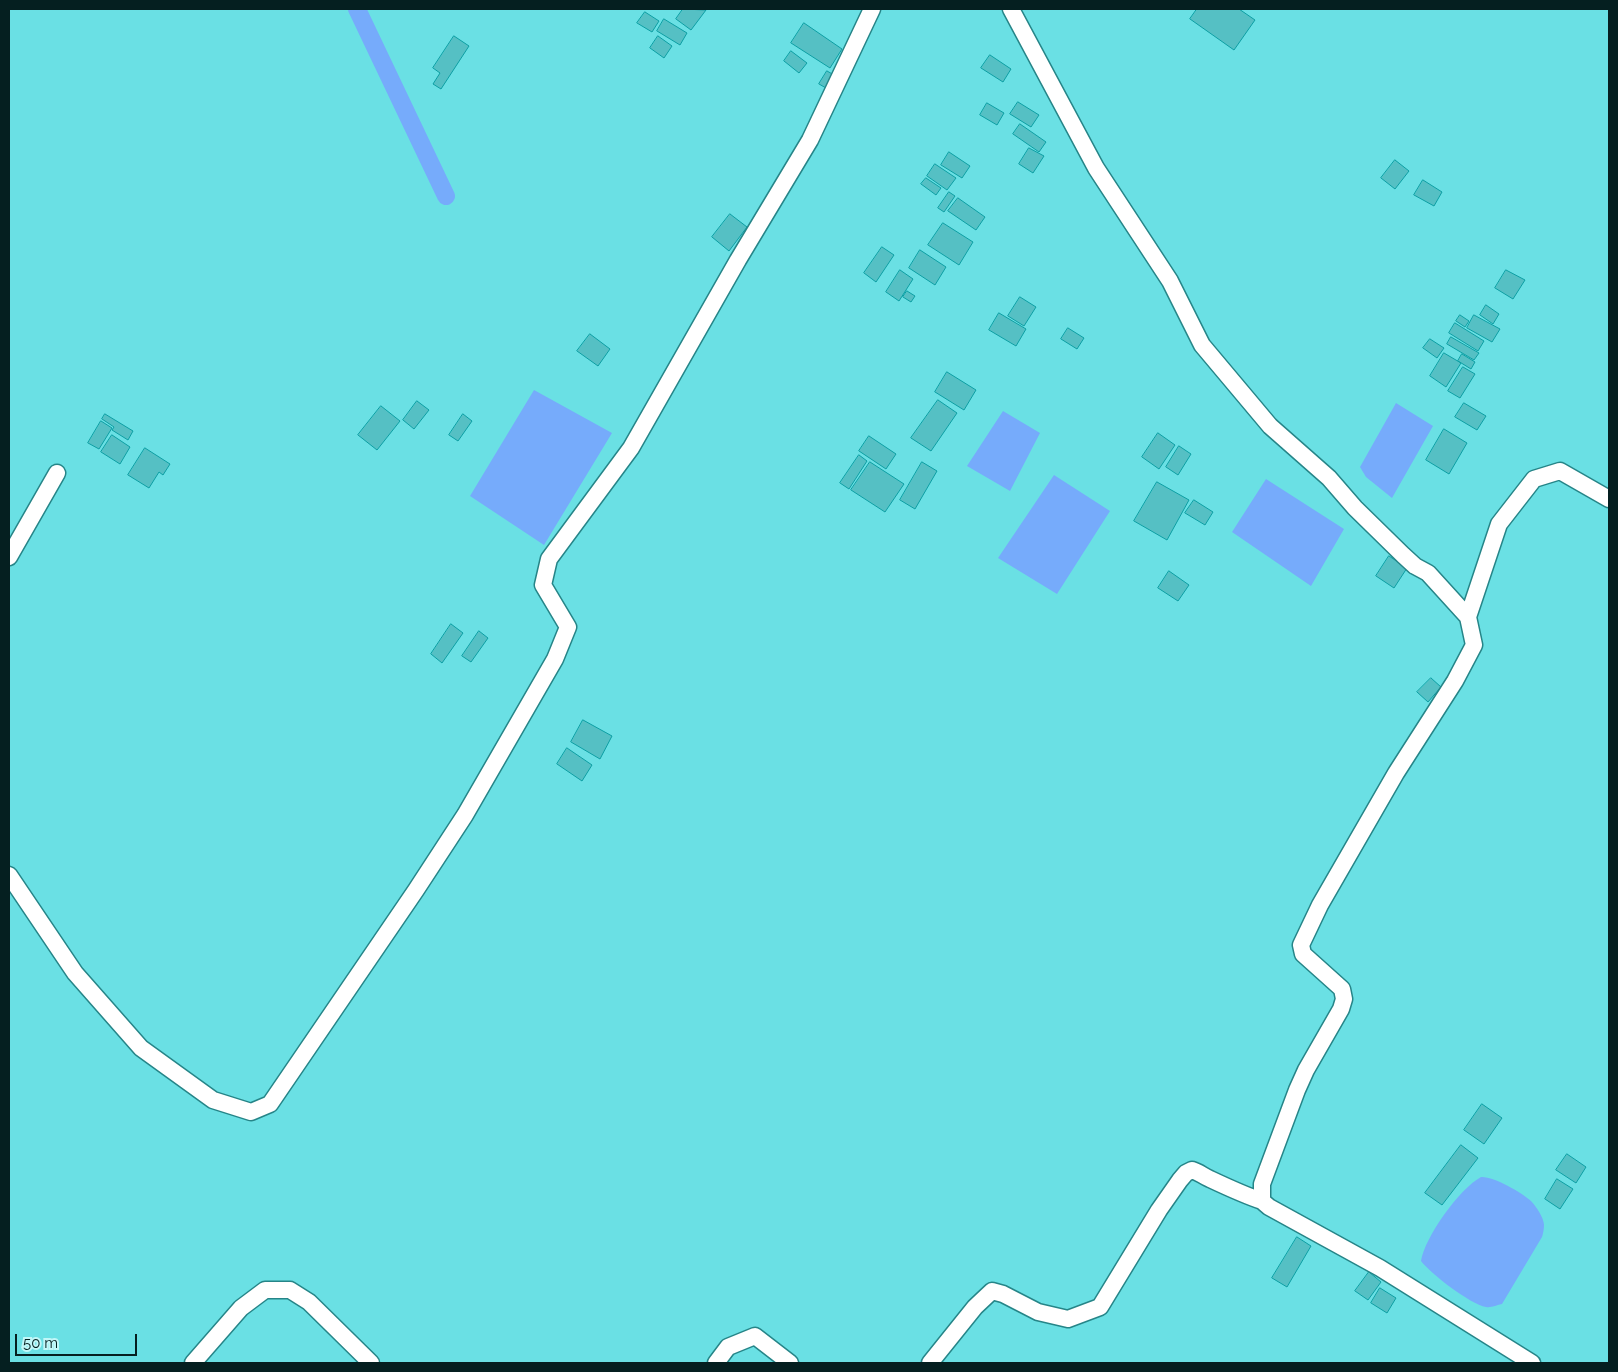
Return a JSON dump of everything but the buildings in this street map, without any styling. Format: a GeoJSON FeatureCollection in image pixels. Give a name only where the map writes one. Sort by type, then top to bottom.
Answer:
{"type":"FeatureCollection","features":[{"type":"Feature","properties":{"kind":"street"},"geometry":{"type":"LineString","coordinates":[[9,875],[74,974],[141,1048],[213,1100],[251,1112],[270,1104],[465,815],[555,659],[568,628],[543,585],[549,560],[631,448],[738,260],[810,140],[872,9]]}},
{"type":"Feature","properties":{"kind":"street"},"geometry":{"type":"LineString","coordinates":[[1011,9],[1096,168],[1170,281],[1202,345],[1270,426],[1329,478],[1355,508],[1403,555],[1415,566],[1428,573],[1468,617],[1474,645],[1455,681],[1396,773],[1320,906],[1301,945],[1302,954],[1342,989],[1344,999],[1341,1009],[1296,1090],[1262,1184],[1262,1201]]}},
{"type":"Feature","properties":{"kind":"street"},"geometry":{"type":"LineString","coordinates":[[1468,617],[1499,524],[1534,479],[1560,471],[1609,499]]}},
{"type":"Feature","properties":{"kind":"street"},"geometry":{"type":"LineString","coordinates":[[9,557],[57,473]]}},
{"type":"Feature","properties":{"kind":"street"},"geometry":{"type":"LineString","coordinates":[[930,1363],[975,1307],[992,1291],[1038,1312],[1068,1318],[1100,1307],[1159,1210],[1180,1180],[1192,1170],[1240,1194],[1262,1201],[1268,1207],[1380,1268],[1532,1363]]}},
{"type":"Feature","properties":{"kind":"street"},"geometry":{"type":"LineString","coordinates":[[193,1363],[241,1308],[265,1290],[290,1290],[309,1302],[370,1363]]}},
{"type":"Feature","properties":{"kind":"street"},"geometry":{"type":"LineString","coordinates":[[716,1363],[728,1347],[755,1336],[790,1363]]}},
{"type":"Feature","properties":{"kind":"water"},"geometry":{"type":"Polygon","coordinates":[[[534,390],[612,433],[544,545],[470,496],[534,390]]]}},
{"type":"Feature","properties":{"kind":"water"},"geometry":{"type":"Polygon","coordinates":[[[1396,403],[1433,426],[1392,498],[1366,477],[1360,467],[1396,403]]]}},
{"type":"Feature","properties":{"kind":"water"},"geometry":{"type":"Polygon","coordinates":[[[1003,411],[1040,433],[1010,491],[967,466],[1003,411]]]}},
{"type":"Feature","properties":{"kind":"water"},"geometry":{"type":"Polygon","coordinates":[[[1054,475],[1110,511],[1057,594],[998,558],[1054,475]]]}},
{"type":"Feature","properties":{"kind":"water"},"geometry":{"type":"Polygon","coordinates":[[[1266,479],[1344,529],[1311,586],[1232,532],[1266,479]]]}},
{"type":"Feature","properties":{"kind":"water"},"geometry":{"type":"Polygon","coordinates":[[[1481,1177],[1499,1182],[1526,1197],[1537,1209],[1544,1225],[1542,1237],[1502,1304],[1490,1307],[1479,1305],[1461,1295],[1421,1261],[1429,1239],[1444,1215],[1463,1192],[1481,1177]]]}},
{"type":"Feature","properties":{"kind":"waterway"},"geometry":{"type":"LineString","coordinates":[[357,9],[446,196]]}}]}
